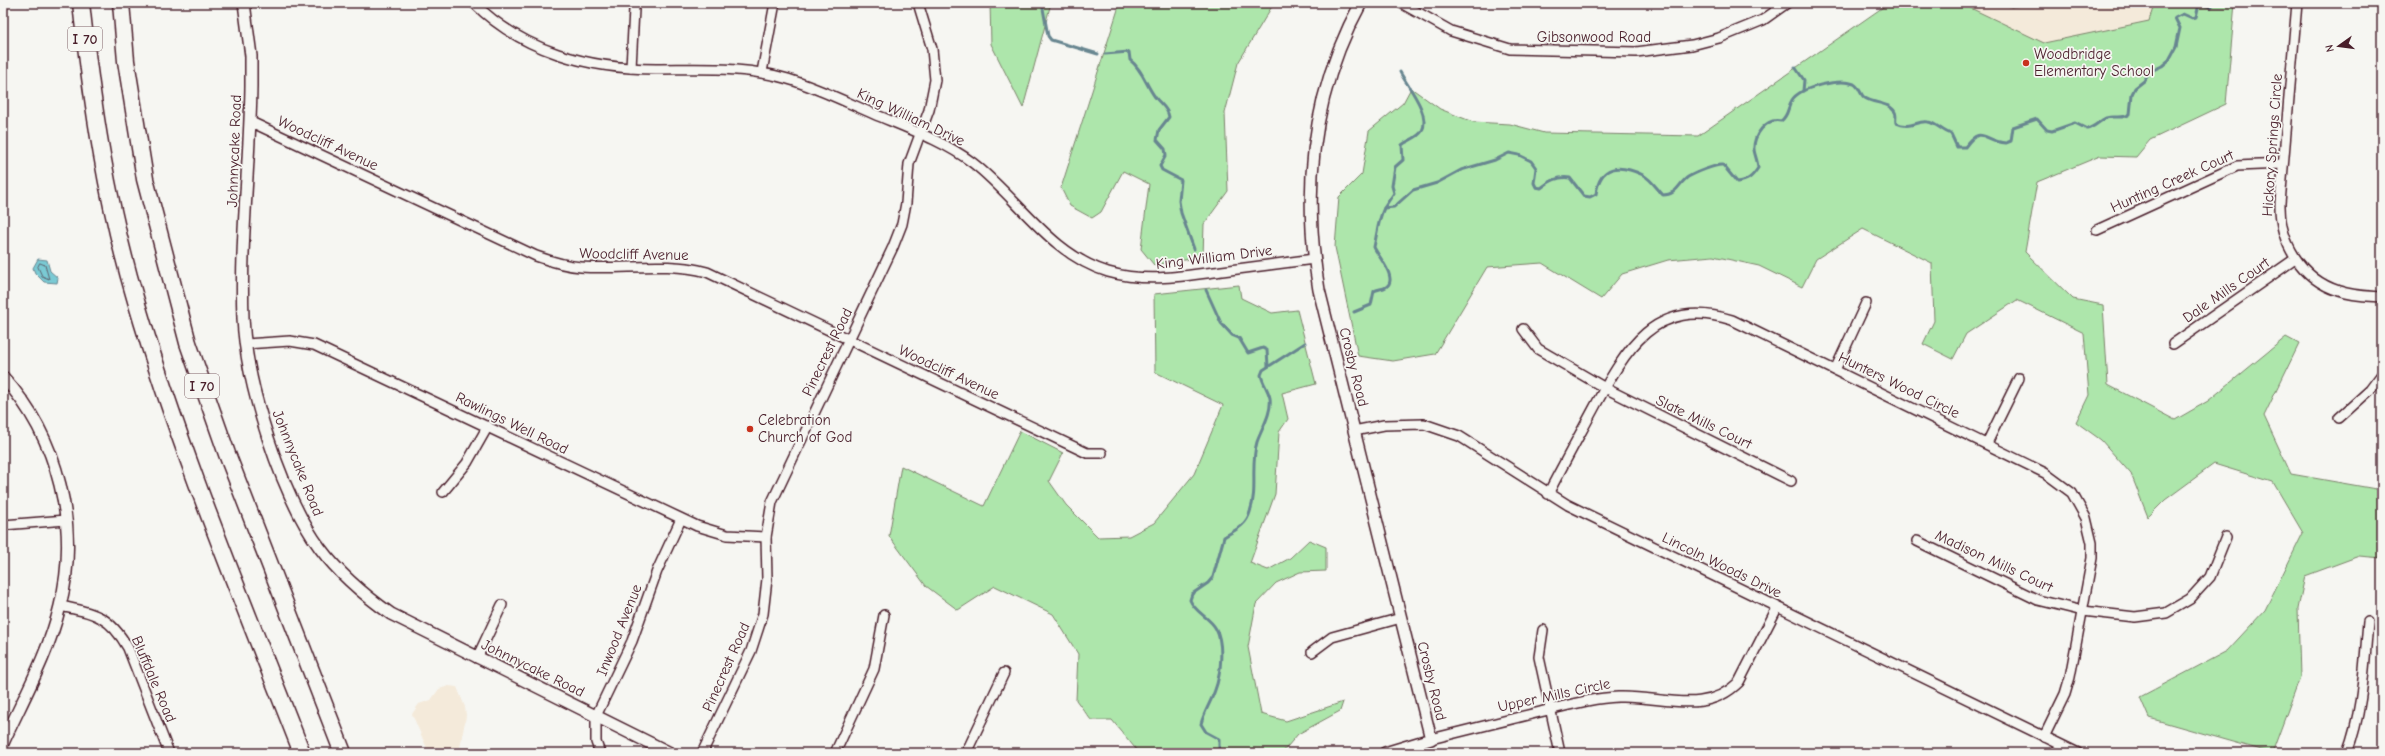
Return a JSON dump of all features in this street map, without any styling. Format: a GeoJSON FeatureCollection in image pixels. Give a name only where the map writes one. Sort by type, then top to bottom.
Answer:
{"type":"FeatureCollection","features":[{"type":"Feature","properties":{"kind":"highway","name":"I 70"},"geometry":{"type":"LineString","coordinates":[[81,3],[88,74],[107,187],[135,300],[168,402],[302,753]]}},
{"type":"Feature","properties":{"kind":"highway","name":"I 70"},"geometry":{"type":"LineString","coordinates":[[121,3],[126,61],[145,179],[188,343],[227,454],[342,753]]}},
{"type":"Feature","properties":{"kind":"street","name":"Johnnycake Road"},"geometry":{"type":"LineString","coordinates":[[244,3],[251,56],[251,122],[243,293],[246,344],[256,399],[295,504],[320,547],[350,583],[380,607],[413,626],[670,753]]}},
{"type":"Feature","properties":{"kind":"street","name":"King William Drive"},"geometry":{"type":"LineString","coordinates":[[474,3],[507,30],[544,49],[584,61],[631,68],[732,68],[762,72],[813,88],[920,134],[970,161],[1003,189],[1046,235],[1087,263],[1107,271],[1149,279],[1174,278],[1314,259]]}},
{"type":"Feature","properties":{"kind":"street"},"geometry":{"type":"LineString","coordinates":[[762,72],[775,3]]}},
{"type":"Feature","properties":{"kind":"street","name":"Pinecrest Road"},"geometry":{"type":"LineString","coordinates":[[702,753],[758,633],[766,599],[766,537],[770,513],[778,486],[849,340],[893,247],[902,224],[906,203],[909,164],[933,95],[935,66],[927,28],[918,3]]}},
{"type":"Feature","properties":{"kind":"street","name":"Crosby Road"},"geometry":{"type":"LineString","coordinates":[[1361,3],[1339,49],[1319,115],[1311,173],[1314,259],[1319,290],[1431,739]]}},
{"type":"Feature","properties":{"kind":"street","name":"Gibsonwood Road"},"geometry":{"type":"LineString","coordinates":[[1401,3],[1451,31],[1510,49],[1636,52],[1692,45],[1719,38],[1763,20],[1787,3]]}},
{"type":"Feature","properties":{"kind":"street","name":"Hickory Springs Circle"},"geometry":{"type":"LineString","coordinates":[[2297,3],[2282,164],[2280,216],[2282,231],[2295,258],[2303,269],[2326,286],[2352,294],[2382,297]]}},
{"type":"Feature","properties":{"kind":"street"},"geometry":{"type":"LineString","coordinates":[[631,68],[634,9]]}},
{"type":"Feature","properties":{"kind":"street","name":"Woodcliff Avenue"},"geometry":{"type":"LineString","coordinates":[[251,122],[555,263],[581,268],[692,268],[707,272],[1087,453],[1102,453]]}},
{"type":"Feature","properties":{"kind":"street","name":"Hunting Creek Court"},"geometry":{"type":"LineString","coordinates":[[2097,230],[2237,166],[2282,164]]}},
{"type":"Feature","properties":{"kind":"street","name":"Dale Mills Court"},"geometry":{"type":"LineString","coordinates":[[2173,344],[2295,258]]}},
{"type":"Feature","properties":{"kind":"street"},"geometry":{"type":"LineString","coordinates":[[1835,370],[1866,303]]}},
{"type":"Feature","properties":{"kind":"street","name":"Hunters Wood Circle"},"geometry":{"type":"LineString","coordinates":[[1548,494],[1605,388],[1624,356],[1641,335],[1668,319],[1700,314],[1716,315],[1732,320],[1987,443],[2060,482],[2080,504],[2086,518],[2092,543],[2092,558],[2070,677],[2065,694],[2044,737]]}},
{"type":"Feature","properties":{"kind":"street","name":"Slate Mills Court"},"geometry":{"type":"LineString","coordinates":[[1523,330],[1538,349],[1605,388],[1791,481]]}},
{"type":"Feature","properties":{"kind":"street","name":"Rawlings Well Road"},"geometry":{"type":"LineString","coordinates":[[246,344],[290,341],[314,345],[488,426],[680,519],[714,532],[766,537]]}},
{"type":"Feature","properties":{"kind":"street"},"geometry":{"type":"LineString","coordinates":[[2339,418],[2370,390],[2382,374]]}},
{"type":"Feature","properties":{"kind":"street"},"geometry":{"type":"LineString","coordinates":[[3,378],[27,409],[52,457],[61,486],[66,520],[66,573],[54,629],[6,729],[3,743]]}},
{"type":"Feature","properties":{"kind":"street"},"geometry":{"type":"LineString","coordinates":[[1987,443],[2019,378]]}},
{"type":"Feature","properties":{"kind":"street","name":"Lincoln Woods Drive"},"geometry":{"type":"LineString","coordinates":[[1354,431],[1406,424],[1424,424],[1474,444],[1548,494],[1777,608],[2078,753]]}},
{"type":"Feature","properties":{"kind":"street"},"geometry":{"type":"LineString","coordinates":[[443,492],[474,452],[488,426]]}},
{"type":"Feature","properties":{"kind":"street","name":"Inwood Avenue"},"geometry":{"type":"LineString","coordinates":[[600,753],[596,742],[596,716],[632,641],[657,571],[680,519]]}},
{"type":"Feature","properties":{"kind":"street"},"geometry":{"type":"LineString","coordinates":[[3,525],[66,520]]}},
{"type":"Feature","properties":{"kind":"street","name":"Madison Mills Court"},"geometry":{"type":"LineString","coordinates":[[1917,541],[2038,600],[2083,611],[2135,617],[2159,614],[2177,608],[2190,599],[2210,577],[2226,537]]}},
{"type":"Feature","properties":{"kind":"street"},"geometry":{"type":"LineString","coordinates":[[477,658],[502,605]]}},
{"type":"Feature","properties":{"kind":"street","name":"Bluffdale Road"},"geometry":{"type":"LineString","coordinates":[[60,606],[98,615],[108,621],[119,632],[128,648],[169,753]]}},
{"type":"Feature","properties":{"kind":"street","name":"Upper Mills Circle"},"geometry":{"type":"LineString","coordinates":[[1385,753],[1431,739],[1551,709],[1618,697],[1688,702],[1712,700],[1731,691],[1739,682],[1777,608]]}},
{"type":"Feature","properties":{"kind":"street"},"geometry":{"type":"LineString","coordinates":[[835,753],[874,669],[884,615]]}},
{"type":"Feature","properties":{"kind":"street"},"geometry":{"type":"LineString","coordinates":[[1312,652],[1332,637],[1401,618]]}},
{"type":"Feature","properties":{"kind":"street"},"geometry":{"type":"LineString","coordinates":[[2347,753],[2358,724],[2368,622]]}},
{"type":"Feature","properties":{"kind":"street"},"geometry":{"type":"LineString","coordinates":[[1543,630],[1539,657],[1560,753]]}},
{"type":"Feature","properties":{"kind":"street"},"geometry":{"type":"LineString","coordinates":[[966,753],[1004,673]]}},
{"type":"Feature","properties":{"kind":"shaded area"},"geometry":{"type":"Polygon","coordinates":[[[1899,3],[2165,3],[2099,94],[1899,3]]]}},
{"type":"Feature","properties":{"kind":"shaded area"},"geometry":{"type":"Polygon","coordinates":[[[449,686],[457,687],[465,707],[466,716],[459,753],[429,753],[412,714],[419,704],[431,700],[439,689],[449,686]]]}},
{"type":"Feature","properties":{"kind":"green space"},"geometry":{"type":"Polygon","coordinates":[[[990,3],[1051,3],[1023,108],[991,44],[990,3]]]}},
{"type":"Feature","properties":{"kind":"green space"},"geometry":{"type":"Polygon","coordinates":[[[1120,3],[1274,3],[1238,63],[1225,113],[1228,191],[1204,224],[1203,257],[1154,265],[1141,249],[1149,184],[1123,171],[1101,212],[1092,218],[1070,206],[1061,188],[1120,3]]]}},
{"type":"Feature","properties":{"kind":"green space"},"geometry":{"type":"Polygon","coordinates":[[[1889,3],[1960,3],[2044,43],[2149,21],[2154,3],[2235,3],[2226,104],[2150,140],[2136,157],[2100,156],[2037,182],[2025,252],[2073,299],[2103,305],[2108,385],[2175,420],[2208,401],[2286,337],[2299,344],[2264,416],[2291,474],[2376,489],[2382,481],[2382,558],[2359,556],[2305,576],[2298,609],[2300,677],[2272,753],[2149,718],[2140,697],[2227,651],[2265,610],[2303,533],[2273,482],[2214,464],[2165,500],[2148,517],[2131,474],[2101,440],[2076,422],[2089,395],[2084,333],[2017,300],[1966,334],[1953,359],[1923,344],[1934,321],[1932,263],[1863,229],[1816,259],[1802,287],[1759,266],[1713,256],[1668,260],[1622,274],[1601,299],[1542,263],[1487,267],[1435,354],[1393,361],[1358,356],[1335,247],[1339,197],[1362,174],[1369,131],[1403,103],[1411,88],[1440,109],[1473,122],[1510,124],[1544,133],[1698,136],[1889,3]]]}},
{"type":"Feature","properties":{"kind":"green space"},"geometry":{"type":"Polygon","coordinates":[[[2004,3],[2032,3],[2011,7],[2004,3]]]}},
{"type":"Feature","properties":{"kind":"green space"},"geometry":{"type":"Polygon","coordinates":[[[1239,285],[1241,298],[1272,313],[1297,310],[1316,384],[1282,393],[1288,419],[1279,432],[1275,494],[1250,563],[1268,570],[1290,558],[1309,540],[1326,547],[1326,571],[1300,572],[1276,583],[1256,604],[1248,647],[1261,714],[1286,721],[1343,702],[1340,711],[1298,734],[1282,753],[1139,753],[1112,720],[1091,720],[1076,700],[1078,654],[1053,614],[995,586],[958,610],[926,586],[889,536],[901,466],[984,506],[1020,431],[1063,453],[1049,481],[1066,505],[1098,537],[1129,536],[1154,523],[1194,474],[1223,405],[1155,372],[1154,294],[1239,285]]]}},
{"type":"Feature","properties":{"kind":"water"},"geometry":{"type":"Polygon","coordinates":[[[38,259],[47,260],[50,271],[58,278],[57,283],[44,282],[35,273],[33,268],[38,259]]]}},
{"type":"Feature","properties":{"kind":"waterway"},"geometry":{"type":"LineString","coordinates":[[1042,3],[1048,36],[1051,40],[1098,54]]}},
{"type":"Feature","properties":{"kind":"waterway"},"geometry":{"type":"LineString","coordinates":[[1354,312],[1371,305],[1374,291],[1385,288],[1389,283],[1389,273],[1374,247],[1379,222],[1384,208],[1394,207],[1413,190],[1437,183],[1461,170],[1495,160],[1509,153],[1519,155],[1531,161],[1536,168],[1534,183],[1536,187],[1541,188],[1558,178],[1570,178],[1584,196],[1590,197],[1596,194],[1598,184],[1602,177],[1612,169],[1619,168],[1635,171],[1643,175],[1663,195],[1668,195],[1674,191],[1691,175],[1720,165],[1723,165],[1737,182],[1744,181],[1754,174],[1758,168],[1754,145],[1758,134],[1762,129],[1770,122],[1781,121],[1784,119],[1789,106],[1796,95],[1821,85],[1840,82],[1854,84],[1858,87],[1865,98],[1889,106],[1896,113],[1896,123],[1906,126],[1920,122],[1934,124],[1951,134],[1957,147],[1965,147],[1975,136],[1979,135],[1998,142],[2006,143],[2011,141],[2013,127],[2037,119],[2047,130],[2052,131],[2075,123],[2087,129],[2106,118],[2124,117],[2130,114],[2132,94],[2135,88],[2144,81],[2149,72],[2162,66],[2169,60],[2176,47],[2180,28],[2175,18],[2183,14],[2192,18],[2196,17],[2199,4],[2211,7],[2214,3]]}},
{"type":"Feature","properties":{"kind":"waterway"},"geometry":{"type":"LineString","coordinates":[[1105,54],[1129,52],[1130,60],[1141,72],[1155,97],[1167,111],[1169,117],[1159,130],[1157,140],[1165,149],[1166,155],[1160,166],[1162,170],[1181,180],[1179,201],[1181,213],[1194,249]]}},
{"type":"Feature","properties":{"kind":"waterway"},"geometry":{"type":"LineString","coordinates":[[1795,67],[1804,80],[1803,91]]}},
{"type":"Feature","properties":{"kind":"waterway"},"geometry":{"type":"LineString","coordinates":[[1384,208],[1394,193],[1392,186],[1395,167],[1403,160],[1402,145],[1420,133],[1424,124],[1421,109],[1400,72]]}},
{"type":"Feature","properties":{"kind":"waterway"},"geometry":{"type":"LineString","coordinates":[[1206,290],[1221,323],[1232,335],[1239,338],[1248,353],[1263,348],[1267,350],[1268,366]]}},
{"type":"Feature","properties":{"kind":"waterway"},"geometry":{"type":"LineString","coordinates":[[1219,753],[1219,739],[1206,732],[1201,724],[1217,683],[1221,659],[1220,643],[1216,629],[1210,621],[1195,608],[1190,600],[1192,594],[1208,583],[1213,577],[1224,537],[1243,524],[1250,512],[1253,495],[1255,451],[1270,409],[1270,398],[1261,375],[1263,370],[1305,343]]}},
{"type":"Feature","properties":{"kind":"place","name":"Woodbridge Elementary School"},"geometry":{"type":"Point","coordinates":[2026,63]}},
{"type":"Feature","properties":{"kind":"place","name":"Celebration Church of God"},"geometry":{"type":"Point","coordinates":[750,429]}}]}
